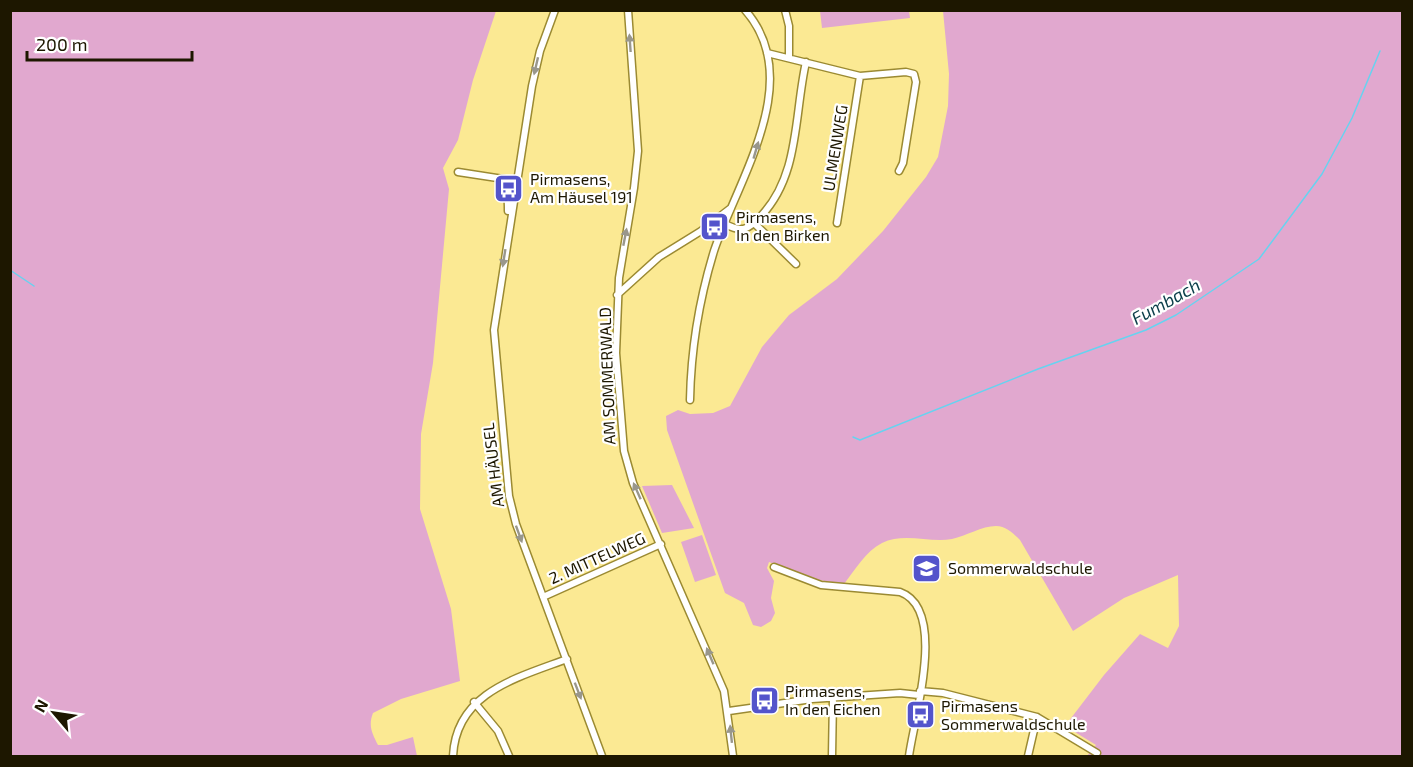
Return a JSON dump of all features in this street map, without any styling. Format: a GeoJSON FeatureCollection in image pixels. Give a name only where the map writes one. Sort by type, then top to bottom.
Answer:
{"type":"FeatureCollection","features":[{"type":"Feature","properties":{"kind":"street","name":"AM HÄUSEL"},"geometry":{"type":"LineString","coordinates":[[555,10],[536,67],[494,330],[508,489],[516,524],[602,756]]}},
{"type":"Feature","properties":{"kind":"street","name":"AM SOMMERWALD"},"geometry":{"type":"LineString","coordinates":[[628,10],[638,151],[617,295],[618,399],[624,451],[629,472],[719,679],[729,711],[733,756]]}},
{"type":"Feature","properties":{"kind":"street"},"geometry":{"type":"LineString","coordinates":[[690,400],[696,324],[718,240],[754,157],[769,85],[767,53],[757,27],[745,10]]}},
{"type":"Feature","properties":{"kind":"street"},"geometry":{"type":"LineString","coordinates":[[785,10],[789,26],[789,57]]}},
{"type":"Feature","properties":{"kind":"street"},"geometry":{"type":"LineString","coordinates":[[767,53],[860,76],[906,72],[916,76],[903,163],[898,171]]}},
{"type":"Feature","properties":{"kind":"street"},"geometry":{"type":"LineString","coordinates":[[725,224],[742,231],[754,223],[773,203],[786,179],[806,62]]}},
{"type":"Feature","properties":{"kind":"street","name":"ULMENWEG"},"geometry":{"type":"LineString","coordinates":[[837,223],[860,76]]}},
{"type":"Feature","properties":{"kind":"street"},"geometry":{"type":"LineString","coordinates":[[458,172],[516,181]]}},
{"type":"Feature","properties":{"kind":"street","name":"AM HÄUSEL"},"geometry":{"type":"LineString","coordinates":[[499,178],[505,185],[508,196],[509,228]]}},
{"type":"Feature","properties":{"kind":"street"},"geometry":{"type":"LineString","coordinates":[[617,295],[659,257],[701,231],[735,204]]}},
{"type":"Feature","properties":{"kind":"street"},"geometry":{"type":"LineString","coordinates":[[754,223],[796,264]]}},
{"type":"Feature","properties":{"kind":"street"},"geometry":{"type":"LineString","coordinates":[[701,231],[710,232],[718,240]]}},
{"type":"Feature","properties":{"kind":"street","name":"2. MITTELWEG"},"geometry":{"type":"LineString","coordinates":[[543,597],[661,544]]}},
{"type":"Feature","properties":{"kind":"street"},"geometry":{"type":"LineString","coordinates":[[774,567],[821,585],[892,591],[910,597],[919,607],[926,632],[909,756]]}},
{"type":"Feature","properties":{"kind":"street"},"geometry":{"type":"LineString","coordinates":[[453,756],[457,732],[474,702],[503,684],[567,659]]}},
{"type":"Feature","properties":{"kind":"street"},"geometry":{"type":"LineString","coordinates":[[729,711],[832,698],[900,693],[943,693],[1037,717],[1096,753]]}},
{"type":"Feature","properties":{"kind":"street"},"geometry":{"type":"LineString","coordinates":[[832,698],[832,756]]}},
{"type":"Feature","properties":{"kind":"street"},"geometry":{"type":"LineString","coordinates":[[474,702],[498,731],[509,756]]}},
{"type":"Feature","properties":{"kind":"street"},"geometry":{"type":"LineString","coordinates":[[1028,756],[1037,717]]}},
{"type":"Feature","properties":{"kind":"shaded area"},"geometry":{"type":"Polygon","coordinates":[[[10,11],[496,11],[473,80],[458,140],[443,168],[449,189],[433,363],[421,434],[420,509],[451,609],[460,681],[401,699],[373,713],[371,722],[372,733],[378,745],[387,745],[413,737],[417,756],[11,756],[10,11]]]}},
{"type":"Feature","properties":{"kind":"shaded area"},"geometry":{"type":"Polygon","coordinates":[[[820,11],[909,11],[910,18],[822,28],[820,11]]]}},
{"type":"Feature","properties":{"kind":"shaded area"},"geometry":{"type":"Polygon","coordinates":[[[943,11],[1402,11],[1402,756],[1087,756],[1096,745],[1065,726],[1104,675],[1140,634],[1168,648],[1179,626],[1178,575],[1124,598],[1073,631],[1020,540],[1009,530],[1000,526],[991,526],[952,539],[899,538],[890,540],[876,546],[861,561],[844,584],[812,579],[769,562],[767,568],[774,581],[771,598],[775,613],[771,621],[761,627],[753,625],[744,603],[725,593],[667,430],[666,416],[678,410],[690,414],[713,413],[730,406],[762,347],[789,315],[837,279],[883,231],[926,177],[938,157],[948,106],[949,74],[943,11]]]}},
{"type":"Feature","properties":{"kind":"shaded area"},"geometry":{"type":"Polygon","coordinates":[[[672,485],[694,528],[662,533],[642,486],[672,485]]]}},
{"type":"Feature","properties":{"kind":"shaded area"},"geometry":{"type":"Polygon","coordinates":[[[702,535],[716,575],[695,582],[681,542],[702,535]]]}},
{"type":"Feature","properties":{"kind":"waterway","name":"Fumbach"},"geometry":{"type":"LineString","coordinates":[[853,437],[860,440],[1038,369],[1146,330],[1176,315],[1259,259],[1322,174],[1352,118],[1380,51]]}},
{"type":"Feature","properties":{"kind":"waterway"},"geometry":{"type":"LineString","coordinates":[[10,270],[34,286]]}},
{"type":"Feature","properties":{"kind":"place","name":"Pirmasens, Am Häusel 191"},"geometry":{"type":"Point","coordinates":[509,188]}},
{"type":"Feature","properties":{"kind":"place","name":"Pirmasens, In den Birken"},"geometry":{"type":"Point","coordinates":[715,226]}},
{"type":"Feature","properties":{"kind":"place","name":"Sommerwaldschule"},"geometry":{"type":"Point","coordinates":[927,568]}},
{"type":"Feature","properties":{"kind":"place","name":"Pirmasens, In den Eichen"},"geometry":{"type":"Point","coordinates":[764,700]}},
{"type":"Feature","properties":{"kind":"place","name":"Pirmasens Sommerwaldschule"},"geometry":{"type":"Point","coordinates":[920,715]}}]}
